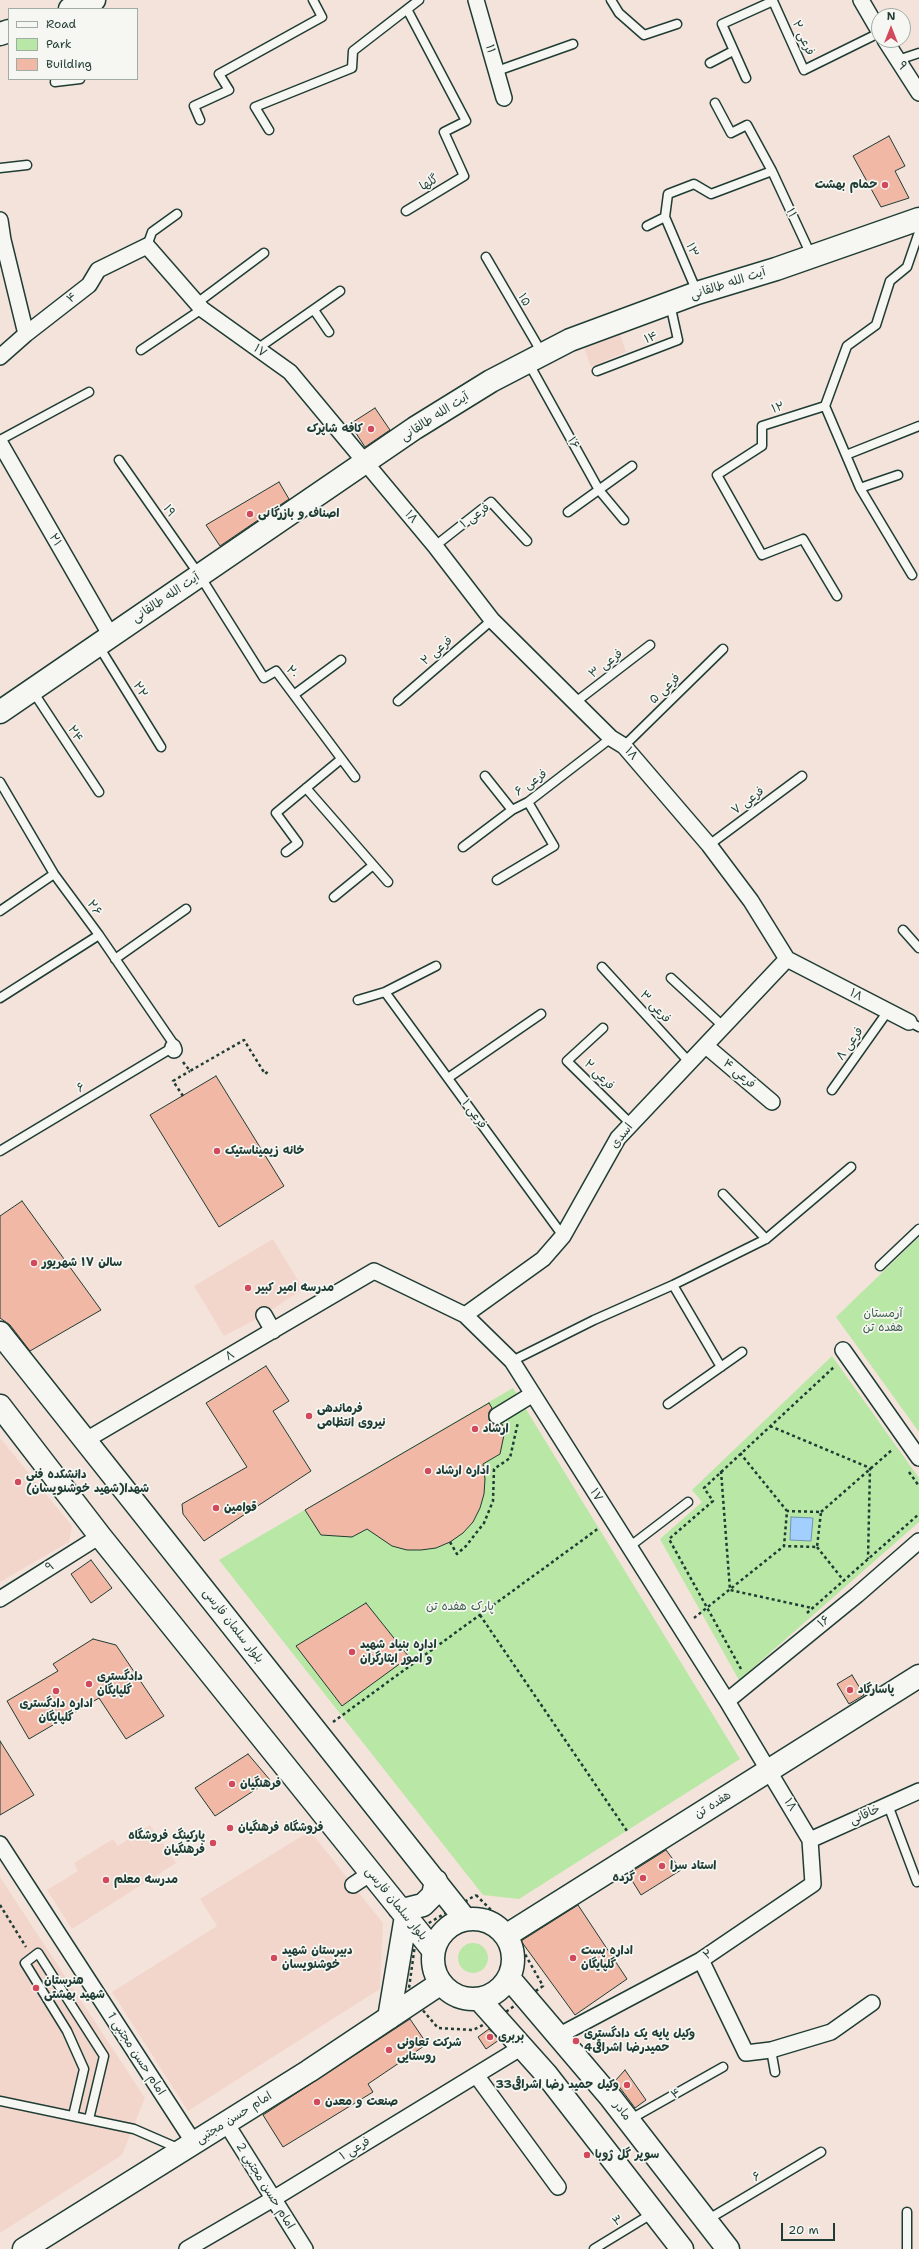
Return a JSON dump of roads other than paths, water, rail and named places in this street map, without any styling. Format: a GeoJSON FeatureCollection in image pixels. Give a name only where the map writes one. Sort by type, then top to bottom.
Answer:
{"type":"FeatureCollection","features":[{"type":"Feature","properties":{"kind":"main road","name":"آیت الله طالقانی"},"geometry":{"type":"LineString","coordinates":[[0,712],[200,576],[262,528],[367,457],[491,381],[570,340],[697,293],[919,219]]}},
{"type":"Feature","properties":{"kind":"main road","name":"بلوار سلمان فارسی"},"geometry":{"type":"LineString","coordinates":[[0,1333],[460,1913]]}},
{"type":"Feature","properties":{"kind":"main road","name":"بلوار سلمان فارسی"},"geometry":{"type":"LineString","coordinates":[[0,1406],[100,1536],[433,1950]]}},
{"type":"Feature","properties":{"kind":"main road","name":"هفده تن"},"geometry":{"type":"LineString","coordinates":[[509,1933],[919,1676]]}},
{"type":"Feature","properties":{"kind":"main road"},"geometry":{"type":"LineString","coordinates":[[386,2024],[407,1918],[407,1909],[423,1905],[433,1894],[436,1881]]}},
{"type":"Feature","properties":{"kind":"main road"},"geometry":{"type":"LineString","coordinates":[[460,1913],[488,1921],[509,1933],[514,1956],[509,1978],[502,1988],[491,1995],[479,1999],[458,1996],[441,1984],[435,1973],[433,1950],[437,1939],[444,1930],[454,1923],[460,1913]]}},
{"type":"Feature","properties":{"kind":"main road","name":"مادر"},"geometry":{"type":"LineString","coordinates":[[509,1978],[629,2120],[728,2249]]}},
{"type":"Feature","properties":{"kind":"main road","name":"امام حسن مجتبی"},"geometry":{"type":"LineString","coordinates":[[24,2249],[226,2123],[312,2075],[441,1984]]}},
{"type":"Feature","properties":{"kind":"main road"},"geometry":{"type":"LineString","coordinates":[[479,1999],[546,2074],[682,2249]]}},
{"type":"Feature","properties":{"kind":"street"},"geometry":{"type":"LineString","coordinates":[[861,0],[871,18]]}},
{"type":"Feature","properties":{"kind":"street","name":"۱۱"},"geometry":{"type":"LineString","coordinates":[[480,1],[504,98]]}},
{"type":"Feature","properties":{"kind":"street","name":"۹"},"geometry":{"type":"LineString","coordinates":[[890,48],[919,93]]}},
{"type":"Feature","properties":{"kind":"street"},"geometry":{"type":"LineString","coordinates":[[0,220],[1,240],[26,334]]}},
{"type":"Feature","properties":{"kind":"street","name":"۱۷"},"geometry":{"type":"LineString","coordinates":[[147,246],[200,306],[290,372],[367,457]]}},
{"type":"Feature","properties":{"kind":"street","name":"۴"},"geometry":{"type":"LineString","coordinates":[[0,356],[89,285],[98,270],[147,246]]}},
{"type":"Feature","properties":{"kind":"street","name":"۲۱"},"geometry":{"type":"LineString","coordinates":[[0,442],[104,641]]}},
{"type":"Feature","properties":{"kind":"street","name":"۱۸"},"geometry":{"type":"LineString","coordinates":[[367,457],[492,620],[577,701],[611,738],[624,746],[709,845],[751,901],[787,959],[916,1024]]}},
{"type":"Feature","properties":{"kind":"street","name":"اسدی"},"geometry":{"type":"LineString","coordinates":[[465,1315],[543,1259],[563,1236],[618,1138],[787,959]]}},
{"type":"Feature","properties":{"kind":"street","name":"فرعی ۴"},"geometry":{"type":"LineString","coordinates":[[706,1046],[772,1102]]}},
{"type":"Feature","properties":{"kind":"street","name":"۱۷"},"geometry":{"type":"LineString","coordinates":[[374,1271],[465,1315],[512,1361],[727,1701],[768,1770]]}},
{"type":"Feature","properties":{"kind":"street","name":"۸"},"geometry":{"type":"LineString","coordinates":[[86,1440],[374,1271]]}},
{"type":"Feature","properties":{"kind":"street"},"geometry":{"type":"LineString","coordinates":[[264,1315],[273,1331]]}},
{"type":"Feature","properties":{"kind":"street"},"geometry":{"type":"LineString","coordinates":[[843,1350],[919,1458]]}},
{"type":"Feature","properties":{"kind":"street"},"geometry":{"type":"LineString","coordinates":[[503,1412],[533,1394]]}},
{"type":"Feature","properties":{"kind":"street","name":"۹"},"geometry":{"type":"LineString","coordinates":[[0,1599],[100,1536]]}},
{"type":"Feature","properties":{"kind":"street","name":"۱۶"},"geometry":{"type":"LineString","coordinates":[[727,1701],[857,1595],[919,1541]]}},
{"type":"Feature","properties":{"kind":"street","name":"۱۸"},"geometry":{"type":"LineString","coordinates":[[768,1770],[810,1840]]}},
{"type":"Feature","properties":{"kind":"street","name":"خاقانی"},"geometry":{"type":"LineString","coordinates":[[810,1840],[919,1791]]}},
{"type":"Feature","properties":{"kind":"street","name":"۲"},"geometry":{"type":"LineString","coordinates":[[558,2036],[701,1960],[812,1884],[810,1840]]}},
{"type":"Feature","properties":{"kind":"street","name":"امام حسن مجتبی 1"},"geometry":{"type":"LineString","coordinates":[[0,1844],[188,2146]]}},
{"type":"Feature","properties":{"kind":"street"},"geometry":{"type":"LineString","coordinates":[[353,1885],[371,1873]]}},
{"type":"Feature","properties":{"kind":"street"},"geometry":{"type":"LineString","coordinates":[[701,1960],[746,2053],[771,2050],[832,2032],[872,2003]]}},
{"type":"Feature","properties":{"kind":"street","name":"فرعی ۱"},"geometry":{"type":"LineString","coordinates":[[187,2249],[273,2199],[522,2047]]}},
{"type":"Feature","properties":{"kind":"street"},"geometry":{"type":"LineString","coordinates":[[476,2075],[558,2187]]}},
{"type":"Feature","properties":{"kind":"street","name":"امام حسن مجتبی 2"},"geometry":{"type":"LineString","coordinates":[[226,2123],[305,2249]]}},
{"type":"Feature","properties":{"kind":"lane"},"geometry":{"type":"LineString","coordinates":[[200,120],[194,106],[229,90],[220,74],[322,17],[313,0]]}},
{"type":"Feature","properties":{"kind":"lane"},"geometry":{"type":"LineString","coordinates":[[269,130],[255,107],[352,68],[353,51],[408,11],[419,0]]}},
{"type":"Feature","properties":{"kind":"lane"},"geometry":{"type":"LineString","coordinates":[[611,0],[618,13],[644,35],[677,24]]}},
{"type":"Feature","properties":{"kind":"lane","name":"فرعی ۲"},"geometry":{"type":"LineString","coordinates":[[746,78],[722,24],[773,1],[804,70],[871,36]]}},
{"type":"Feature","properties":{"kind":"lane","name":"گلها"},"geometry":{"type":"LineString","coordinates":[[406,211],[464,176],[444,132],[466,121],[408,11]]}},
{"type":"Feature","properties":{"kind":"lane"},"geometry":{"type":"LineString","coordinates":[[497,71],[573,44]]}},
{"type":"Feature","properties":{"kind":"lane"},"geometry":{"type":"LineString","coordinates":[[710,63],[734,52]]}},
{"type":"Feature","properties":{"kind":"lane"},"geometry":{"type":"LineString","coordinates":[[898,60],[919,53]]}},
{"type":"Feature","properties":{"kind":"lane"},"geometry":{"type":"LineString","coordinates":[[55,82],[72,80]]}},
{"type":"Feature","properties":{"kind":"lane","name":"۱۱"},"geometry":{"type":"LineString","coordinates":[[715,103],[731,133],[747,125],[772,171],[811,256]]}},
{"type":"Feature","properties":{"kind":"lane"},"geometry":{"type":"LineString","coordinates":[[0,168],[27,165]]}},
{"type":"Feature","properties":{"kind":"lane"},"geometry":{"type":"LineString","coordinates":[[647,226],[665,218],[668,194],[694,184],[711,194],[772,171]]}},
{"type":"Feature","properties":{"kind":"lane"},"geometry":{"type":"LineString","coordinates":[[147,246],[152,232],[177,214]]}},
{"type":"Feature","properties":{"kind":"lane","name":"۱۳"},"geometry":{"type":"LineString","coordinates":[[665,218],[697,293]]}},
{"type":"Feature","properties":{"kind":"lane"},"geometry":{"type":"LineString","coordinates":[[912,575],[860,488],[826,406],[847,346],[876,325],[890,281],[907,267],[919,232]]}},
{"type":"Feature","properties":{"kind":"lane"},"geometry":{"type":"LineString","coordinates":[[141,350],[200,306],[264,253]]}},
{"type":"Feature","properties":{"kind":"lane","name":"۱۵"},"geometry":{"type":"LineString","coordinates":[[486,257],[535,358]]}},
{"type":"Feature","properties":{"kind":"lane"},"geometry":{"type":"LineString","coordinates":[[257,349],[340,291]]}},
{"type":"Feature","properties":{"kind":"lane","name":"۱۴"},"geometry":{"type":"LineString","coordinates":[[597,371],[678,340],[670,303]]}},
{"type":"Feature","properties":{"kind":"lane"},"geometry":{"type":"LineString","coordinates":[[314,310],[329,332]]}},
{"type":"Feature","properties":{"kind":"lane","name":"۱۶"},"geometry":{"type":"LineString","coordinates":[[535,358],[599,490],[624,520]]}},
{"type":"Feature","properties":{"kind":"lane"},"geometry":{"type":"LineString","coordinates":[[0,442],[89,392]]}},
{"type":"Feature","properties":{"kind":"lane","name":"۱۲"},"geometry":{"type":"LineString","coordinates":[[826,406],[762,426],[762,446],[717,475],[762,555],[803,539],[837,596]]}},
{"type":"Feature","properties":{"kind":"lane"},"geometry":{"type":"LineString","coordinates":[[846,456],[919,426]]}},
{"type":"Feature","properties":{"kind":"lane","name":"۱۹"},"geometry":{"type":"LineString","coordinates":[[119,460],[200,576]]}},
{"type":"Feature","properties":{"kind":"lane"},"geometry":{"type":"LineString","coordinates":[[568,512],[632,466]]}},
{"type":"Feature","properties":{"kind":"lane"},"geometry":{"type":"LineString","coordinates":[[860,488],[898,475]]}},
{"type":"Feature","properties":{"kind":"lane","name":"فرعی ۱"},"geometry":{"type":"LineString","coordinates":[[435,546],[491,502],[527,542]]}},
{"type":"Feature","properties":{"kind":"lane","name":"۲۰"},"geometry":{"type":"LineString","coordinates":[[200,576],[264,678],[276,671],[295,694],[340,760],[355,777]]}},
{"type":"Feature","properties":{"kind":"lane","name":"فرعی ۲"},"geometry":{"type":"LineString","coordinates":[[398,701],[492,620]]}},
{"type":"Feature","properties":{"kind":"lane","name":"۲۲"},"geometry":{"type":"LineString","coordinates":[[104,641],[161,747]]}},
{"type":"Feature","properties":{"kind":"lane","name":"فرعی ۳"},"geometry":{"type":"LineString","coordinates":[[577,701],[650,645]]}},
{"type":"Feature","properties":{"kind":"lane","name":"فرعی ۵"},"geometry":{"type":"LineString","coordinates":[[624,746],[724,650]]}},
{"type":"Feature","properties":{"kind":"lane"},"geometry":{"type":"LineString","coordinates":[[295,694],[341,660]]}},
{"type":"Feature","properties":{"kind":"lane","name":"۲۴"},"geometry":{"type":"LineString","coordinates":[[32,690],[98,792]]}},
{"type":"Feature","properties":{"kind":"lane","name":"فرعی ۶"},"geometry":{"type":"LineString","coordinates":[[463,847],[512,810],[528,802],[611,738]]}},
{"type":"Feature","properties":{"kind":"lane"},"geometry":{"type":"LineString","coordinates":[[286,852],[298,842],[276,813],[340,760]]}},
{"type":"Feature","properties":{"kind":"lane"},"geometry":{"type":"LineString","coordinates":[[485,776],[512,810]]}},
{"type":"Feature","properties":{"kind":"lane","name":"فرعی ۷"},"geometry":{"type":"LineString","coordinates":[[709,845],[802,776]]}},
{"type":"Feature","properties":{"kind":"lane","name":"۲۶"},"geometry":{"type":"LineString","coordinates":[[0,782],[54,874],[116,959],[174,1048]]}},
{"type":"Feature","properties":{"kind":"lane"},"geometry":{"type":"LineString","coordinates":[[306,788],[372,866],[388,882]]}},
{"type":"Feature","properties":{"kind":"lane"},"geometry":{"type":"LineString","coordinates":[[497,880],[554,846],[528,802]]}},
{"type":"Feature","properties":{"kind":"lane"},"geometry":{"type":"LineString","coordinates":[[334,897],[372,866]]}},
{"type":"Feature","properties":{"kind":"lane"},"geometry":{"type":"LineString","coordinates":[[0,911],[54,874]]}},
{"type":"Feature","properties":{"kind":"lane"},"geometry":{"type":"LineString","coordinates":[[116,959],[186,909]]}},
{"type":"Feature","properties":{"kind":"lane"},"geometry":{"type":"LineString","coordinates":[[903,930],[919,948]]}},
{"type":"Feature","properties":{"kind":"lane"},"geometry":{"type":"LineString","coordinates":[[0,998],[99,935]]}},
{"type":"Feature","properties":{"kind":"lane"},"geometry":{"type":"LineString","coordinates":[[358,1000],[385,992],[436,966]]}},
{"type":"Feature","properties":{"kind":"lane","name":"فرعی ۳"},"geometry":{"type":"LineString","coordinates":[[602,968],[690,1063]]}},
{"type":"Feature","properties":{"kind":"lane"},"geometry":{"type":"LineString","coordinates":[[671,978],[724,1027]]}},
{"type":"Feature","properties":{"kind":"lane","name":"فرعی ۱"},"geometry":{"type":"LineString","coordinates":[[385,992],[563,1236]]}},
{"type":"Feature","properties":{"kind":"lane","name":"فرعی ۸"},"geometry":{"type":"LineString","coordinates":[[832,1090],[888,1011]]}},
{"type":"Feature","properties":{"kind":"lane"},"geometry":{"type":"LineString","coordinates":[[448,1078],[541,1014]]}},
{"type":"Feature","properties":{"kind":"lane","name":"فرعی ۲"},"geometry":{"type":"LineString","coordinates":[[603,1028],[567,1061],[631,1124]]}},
{"type":"Feature","properties":{"kind":"lane","name":"۶"},"geometry":{"type":"LineString","coordinates":[[0,1150],[174,1048]]}},
{"type":"Feature","properties":{"kind":"lane"},"geometry":{"type":"LineString","coordinates":[[512,1361],[594,1320],[673,1285],[766,1238],[851,1167]]}},
{"type":"Feature","properties":{"kind":"lane"},"geometry":{"type":"LineString","coordinates":[[724,1194],[766,1238]]}},
{"type":"Feature","properties":{"kind":"lane"},"geometry":{"type":"LineString","coordinates":[[880,1266],[919,1229]]}},
{"type":"Feature","properties":{"kind":"lane"},"geometry":{"type":"LineString","coordinates":[[673,1285],[720,1367]]}},
{"type":"Feature","properties":{"kind":"lane"},"geometry":{"type":"LineString","coordinates":[[668,1404],[742,1352]]}},
{"type":"Feature","properties":{"kind":"lane"},"geometry":{"type":"LineString","coordinates":[[630,1547],[688,1502]]}},
{"type":"Feature","properties":{"kind":"lane"},"geometry":{"type":"LineString","coordinates":[[888,1805],[917,1882]]}},
{"type":"Feature","properties":{"kind":"lane"},"geometry":{"type":"LineString","coordinates":[[73,2116],[84,2069],[67,2031],[25,1963],[38,1953],[104,2056],[89,2119]]}},
{"type":"Feature","properties":{"kind":"lane"},"geometry":{"type":"LineString","coordinates":[[771,2050],[775,2072]]}},
{"type":"Feature","properties":{"kind":"lane","name":"۴"},"geometry":{"type":"LineString","coordinates":[[629,2120],[723,2067]]}},
{"type":"Feature","properties":{"kind":"lane"},"geometry":{"type":"LineString","coordinates":[[0,2101],[134,2129],[188,2146]]}},
{"type":"Feature","properties":{"kind":"lane","name":"۶"},"geometry":{"type":"LineString","coordinates":[[706,2221],[821,2152]]}},
{"type":"Feature","properties":{"kind":"lane"},"geometry":{"type":"LineString","coordinates":[[907,2212],[907,2249]]}},
{"type":"Feature","properties":{"kind":"lane","name":"۳"},"geometry":{"type":"LineString","coordinates":[[594,2249],[653,2213]]}},
{"type":"Feature","properties":{"kind":"water"},"geometry":{"type":"Polygon","coordinates":[[[791,1517],[813,1518],[811,1541],[790,1540],[791,1517]]]}},
{"type":"Feature","properties":{"kind":"place","name":"حمام بهشت"},"geometry":{"type":"Point","coordinates":[885,185]}},
{"type":"Feature","properties":{"kind":"place","name":"کافه شاپرک"},"geometry":{"type":"Point","coordinates":[371,429]}},
{"type":"Feature","properties":{"kind":"place","name":"اصناف و بازرگانی"},"geometry":{"type":"Point","coordinates":[250,514]}},
{"type":"Feature","properties":{"kind":"place","name":"خانه زیمیناستیک"},"geometry":{"type":"Point","coordinates":[217,1151]}},
{"type":"Feature","properties":{"kind":"place","name":"سالن ۱۷ شهریور"},"geometry":{"type":"Point","coordinates":[34,1263]}},
{"type":"Feature","properties":{"kind":"place","name":"مدرسه امیر کبیر"},"geometry":{"type":"Point","coordinates":[248,1288]}},
{"type":"Feature","properties":{"kind":"place","name":"فرماندهی نیروی انتظامی"},"geometry":{"type":"Point","coordinates":[309,1416]}},
{"type":"Feature","properties":{"kind":"place","name":"ارشاد"},"geometry":{"type":"Point","coordinates":[475,1429]}},
{"type":"Feature","properties":{"kind":"place","name":"اداره ارشاد"},"geometry":{"type":"Point","coordinates":[428,1471]}},
{"type":"Feature","properties":{"kind":"place","name":"دانشکده فنی شهدا(شهید خوشنویسان)"},"geometry":{"type":"Point","coordinates":[18,1482]}},
{"type":"Feature","properties":{"kind":"place","name":"قوامین"},"geometry":{"type":"Point","coordinates":[216,1508]}},
{"type":"Feature","properties":{"kind":"place","name":"اداره بنیاد شهید و امور ایثارگران"},"geometry":{"type":"Point","coordinates":[352,1652]}},
{"type":"Feature","properties":{"kind":"place","name":"دادگستری گلپایگان"},"geometry":{"type":"Point","coordinates":[89,1684]}},
{"type":"Feature","properties":{"kind":"place","name":"پاسارگاد"},"geometry":{"type":"Point","coordinates":[850,1690]}},
{"type":"Feature","properties":{"kind":"place","name":"اداره دادگستری گلپایگان"},"geometry":{"type":"Point","coordinates":[56,1691]}},
{"type":"Feature","properties":{"kind":"place","name":"فرهنگیان"},"geometry":{"type":"Point","coordinates":[232,1784]}},
{"type":"Feature","properties":{"kind":"place","name":"فروشگاه فرهنگیان"},"geometry":{"type":"Point","coordinates":[230,1828]}},
{"type":"Feature","properties":{"kind":"place","name":"پارکینگ فروشگاه فرهنگیان"},"geometry":{"type":"Point","coordinates":[213,1843]}},
{"type":"Feature","properties":{"kind":"place","name":"استاد سرا"},"geometry":{"type":"Point","coordinates":[662,1866]}},
{"type":"Feature","properties":{"kind":"place","name":"گرده"},"geometry":{"type":"Point","coordinates":[643,1878]}},
{"type":"Feature","properties":{"kind":"place","name":"مدرسه معلم"},"geometry":{"type":"Point","coordinates":[106,1880]}},
{"type":"Feature","properties":{"kind":"place","name":"دبیرستان شهید خوشنویسان"},"geometry":{"type":"Point","coordinates":[274,1958]}},
{"type":"Feature","properties":{"kind":"place","name":"اداره پست گلپایگان"},"geometry":{"type":"Point","coordinates":[573,1958]}},
{"type":"Feature","properties":{"kind":"place","name":"هنرستان شهید بهشتی"},"geometry":{"type":"Point","coordinates":[36,1988]}},
{"type":"Feature","properties":{"kind":"place","name":"بربری"},"geometry":{"type":"Point","coordinates":[490,2037]}},
{"type":"Feature","properties":{"kind":"place","name":"وکیل پایه یک دادگستری حمیدرضا اشراقی4"},"geometry":{"type":"Point","coordinates":[576,2041]}},
{"type":"Feature","properties":{"kind":"place","name":"شرکت تعاونی روستایی"},"geometry":{"type":"Point","coordinates":[389,2050]}},
{"type":"Feature","properties":{"kind":"place","name":"وکیل حمید رضا اشراقی33"},"geometry":{"type":"Point","coordinates":[627,2085]}},
{"type":"Feature","properties":{"kind":"place","name":"صنعت و معدن"},"geometry":{"type":"Point","coordinates":[317,2102]}},
{"type":"Feature","properties":{"kind":"place","name":"سوپر گل ژوبا"},"geometry":{"type":"Point","coordinates":[587,2155]}},
{"type":"Feature","properties":{"kind":"park label","name":"آرمستان هفده تن"},"geometry":{"type":"Point","coordinates":[883,1321]}},
{"type":"Feature","properties":{"kind":"park label","name":"پارک هفده تن"},"geometry":{"type":"Point","coordinates":[460,1607]}}]}
